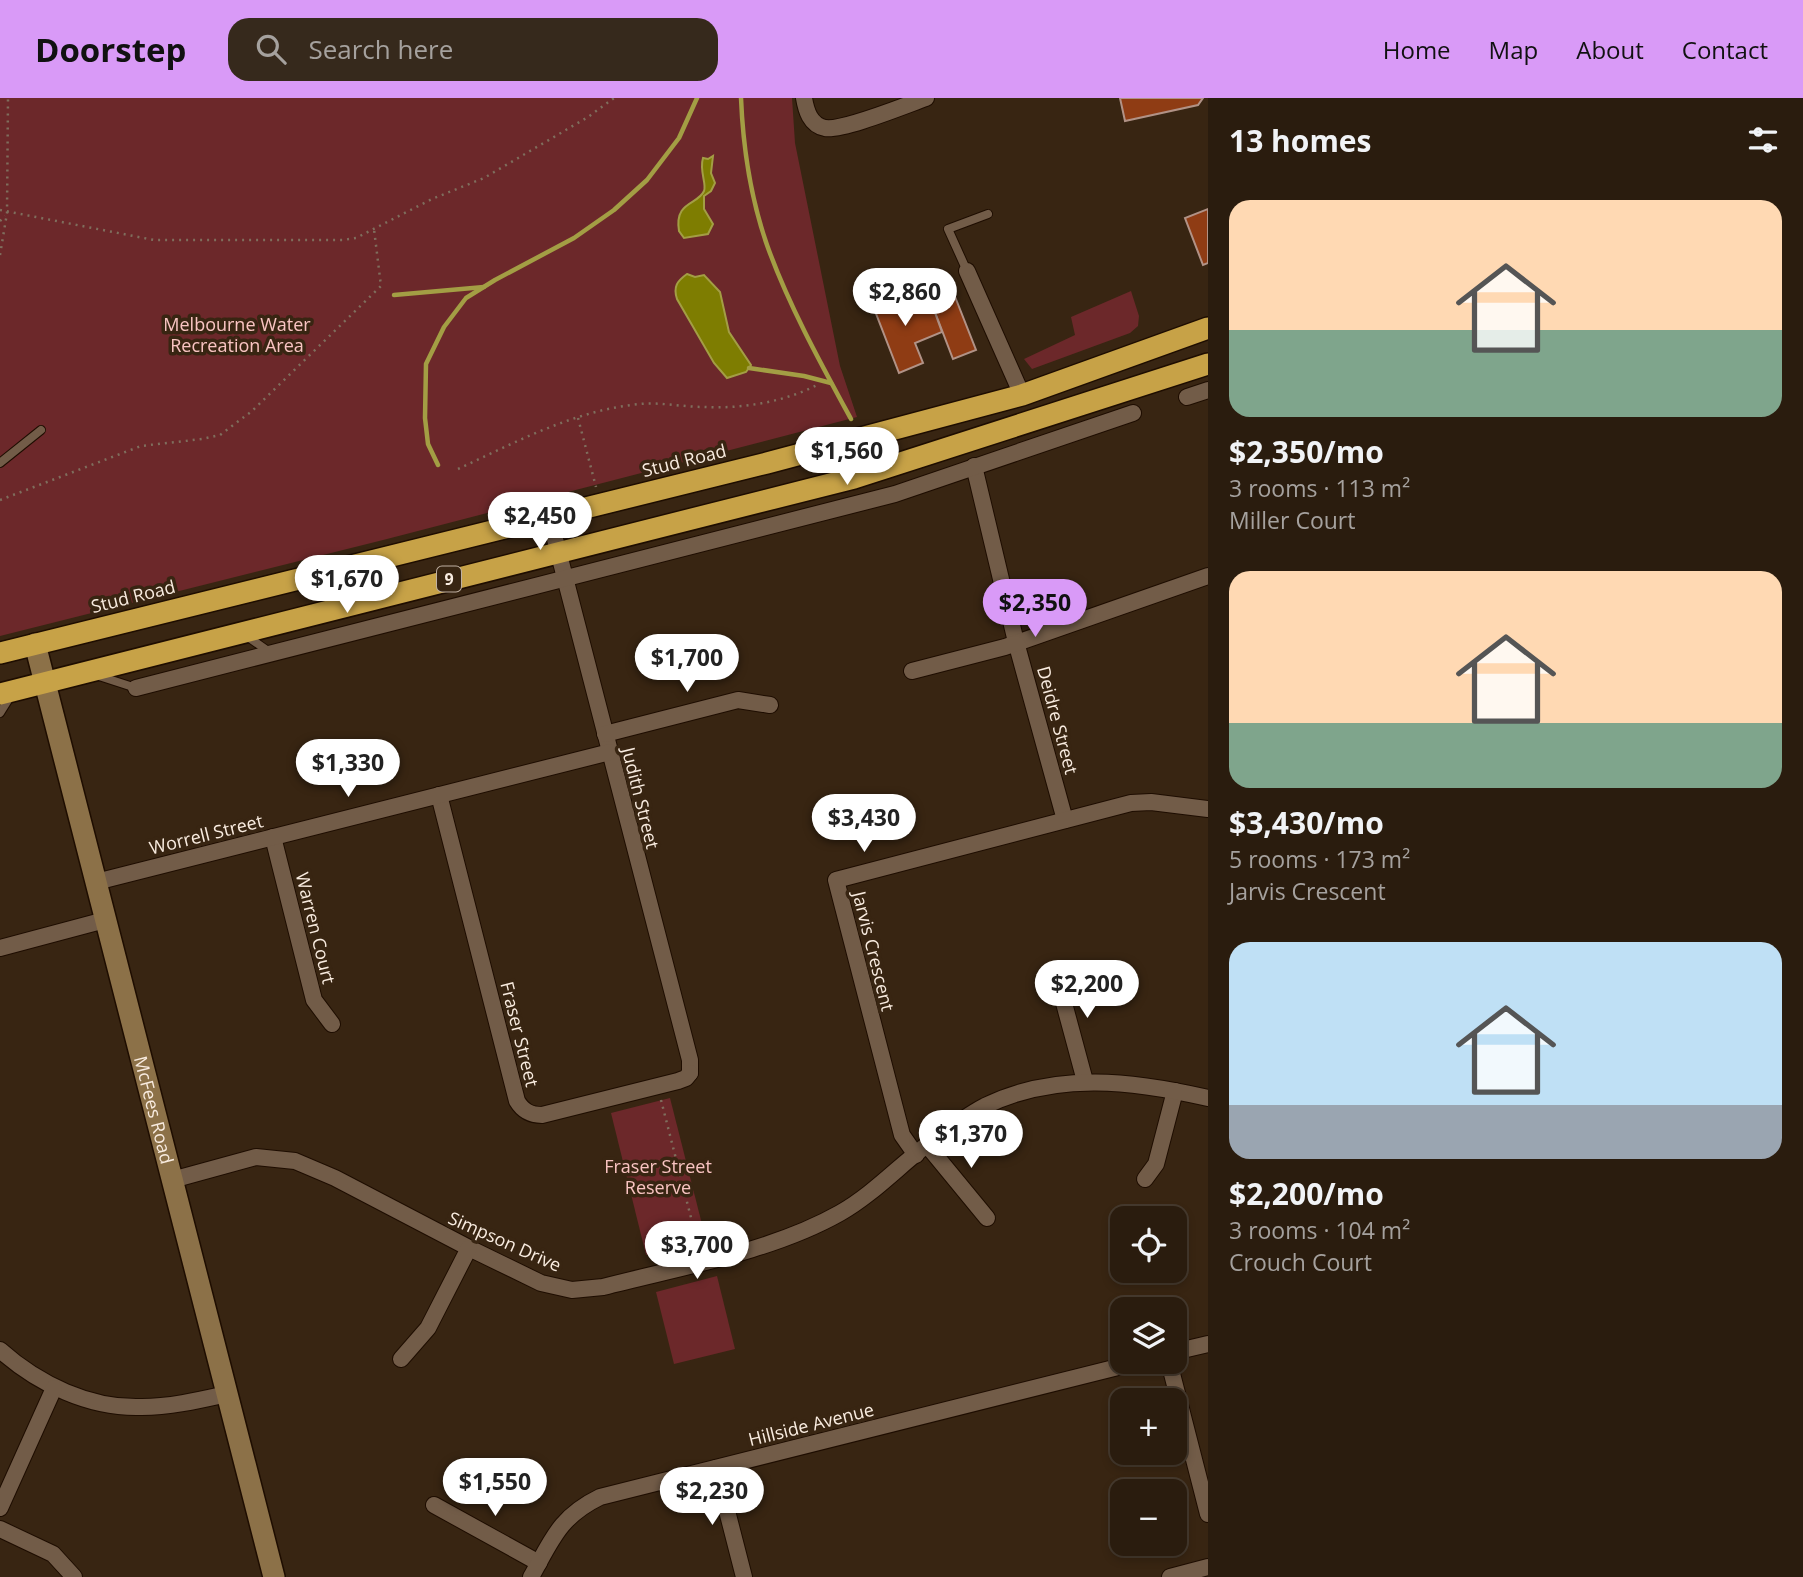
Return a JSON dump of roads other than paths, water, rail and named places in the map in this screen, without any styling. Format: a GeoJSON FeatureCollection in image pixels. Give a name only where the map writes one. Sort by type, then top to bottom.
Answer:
{"type":"FeatureCollection","features":[{"type":"Feature","properties":{"kind":"highway","name":"Stud Road"},"geometry":{"type":"LineString","coordinates":[[0,653],[767,463],[1022,395],[1208,328]]}},
{"type":"Feature","properties":{"kind":"highway","name":"9"},"geometry":{"type":"LineString","coordinates":[[6,693],[854,478],[1208,365]]}},
{"type":"Feature","properties":{"kind":"street"},"geometry":{"type":"LineString","coordinates":[[804,98],[807,112],[814,123],[826,128],[855,123],[926,98]]}},
{"type":"Feature","properties":{"kind":"street"},"geometry":{"type":"LineString","coordinates":[[967,271],[1022,395]]}},
{"type":"Feature","properties":{"kind":"street"},"geometry":{"type":"LineString","coordinates":[[1187,397],[1208,390]]}},
{"type":"Feature","properties":{"kind":"street"},"geometry":{"type":"LineString","coordinates":[[136,688],[895,494],[1133,413]]}},
{"type":"Feature","properties":{"kind":"street","name":"Deidre Street"},"geometry":{"type":"LineString","coordinates":[[974,466],[1016,642],[1065,820]]}},
{"type":"Feature","properties":{"kind":"street","name":"Judith Street"},"geometry":{"type":"LineString","coordinates":[[549,516],[690,1060],[690,1073]]}},
{"type":"Feature","properties":{"kind":"street"},"geometry":{"type":"LineString","coordinates":[[912,671],[1005,647],[1208,576]]}},
{"type":"Feature","properties":{"kind":"street","name":"McFees Road"},"geometry":{"type":"LineString","coordinates":[[35,644],[274,1577]]}},
{"type":"Feature","properties":{"kind":"street"},"geometry":{"type":"LineString","coordinates":[[605,734],[738,700],[770,705]]}},
{"type":"Feature","properties":{"kind":"street","name":"Worrell Street"},"geometry":{"type":"LineString","coordinates":[[96,882],[610,752]]}},
{"type":"Feature","properties":{"kind":"street","name":"Fraser Street"},"geometry":{"type":"LineString","coordinates":[[439,795],[521,1108],[534,1115],[542,1115],[686,1079],[690,1073]]}},
{"type":"Feature","properties":{"kind":"street","name":"Jarvis Crescent"},"geometry":{"type":"LineString","coordinates":[[921,1150],[902,1135],[836,880],[1131,803],[1152,802],[1208,809]]}},
{"type":"Feature","properties":{"kind":"street","name":"Warren Court"},"geometry":{"type":"LineString","coordinates":[[273,837],[314,1000],[332,1024]]}},
{"type":"Feature","properties":{"kind":"street"},"geometry":{"type":"LineString","coordinates":[[0,948],[105,920]]}},
{"type":"Feature","properties":{"kind":"street"},"geometry":{"type":"LineString","coordinates":[[1051,978],[1061,992],[1085,1081]]}},
{"type":"Feature","properties":{"kind":"street"},"geometry":{"type":"LineString","coordinates":[[690,1073],[706,1080]]}},
{"type":"Feature","properties":{"kind":"street","name":"Simpson Drive"},"geometry":{"type":"LineString","coordinates":[[172,1180],[256,1157],[295,1161],[335,1178],[541,1283],[572,1290],[603,1287],[785,1239],[842,1212],[921,1150],[985,1107],[1029,1091],[1085,1081],[1125,1082],[1208,1098]]}},
{"type":"Feature","properties":{"kind":"street"},"geometry":{"type":"LineString","coordinates":[[1145,1179],[1156,1164],[1175,1091]]}},
{"type":"Feature","properties":{"kind":"street"},"geometry":{"type":"LineString","coordinates":[[921,1150],[987,1218]]}},
{"type":"Feature","properties":{"kind":"street"},"geometry":{"type":"LineString","coordinates":[[401,1359],[428,1328],[469,1248]]}},
{"type":"Feature","properties":{"kind":"street"},"geometry":{"type":"LineString","coordinates":[[1187,1349],[1208,1344]]}},
{"type":"Feature","properties":{"kind":"street"},"geometry":{"type":"LineString","coordinates":[[0,1350],[14,1363],[54,1388],[118,1406],[167,1405],[227,1394]]}},
{"type":"Feature","properties":{"kind":"street","name":"Hillside Avenue"},"geometry":{"type":"LineString","coordinates":[[535,1570],[565,1520],[580,1507],[600,1497],[1110,1369]]}},
{"type":"Feature","properties":{"kind":"street"},"geometry":{"type":"LineString","coordinates":[[1172,1374],[1208,1514]]}},
{"type":"Feature","properties":{"kind":"street"},"geometry":{"type":"LineString","coordinates":[[0,1508],[54,1388]]}},
{"type":"Feature","properties":{"kind":"street"},"geometry":{"type":"LineString","coordinates":[[716,1468],[744,1577]]}},
{"type":"Feature","properties":{"kind":"street"},"geometry":{"type":"LineString","coordinates":[[434,1505],[535,1570]]}},
{"type":"Feature","properties":{"kind":"street"},"geometry":{"type":"LineString","coordinates":[[0,1529],[53,1554],[74,1577]]}},
{"type":"Feature","properties":{"kind":"street"},"geometry":{"type":"LineString","coordinates":[[1170,1577],[1208,1567]]}},
{"type":"Feature","properties":{"kind":"lane"},"geometry":{"type":"LineString","coordinates":[[967,271],[948,229],[988,214]]}},
{"type":"Feature","properties":{"kind":"lane"},"geometry":{"type":"LineString","coordinates":[[0,463],[41,430]]}},
{"type":"Feature","properties":{"kind":"lane"},"geometry":{"type":"LineString","coordinates":[[242,633],[271,653]]}},
{"type":"Feature","properties":{"kind":"lane"},"geometry":{"type":"LineString","coordinates":[[88,672],[136,688]]}},
{"type":"Feature","properties":{"kind":"lane"},"geometry":{"type":"LineString","coordinates":[[0,713],[6,693]]}},
{"type":"Feature","properties":{"kind":"waterway"},"geometry":{"type":"LineString","coordinates":[[438,465],[428,444],[425,418],[426,364],[444,327],[466,298],[574,238],[614,210],[647,180],[679,138],[697,98]]}},
{"type":"Feature","properties":{"kind":"waterway"},"geometry":{"type":"LineString","coordinates":[[741,98],[749,173],[756,210],[767,245],[795,311],[851,419]]}},
{"type":"Feature","properties":{"kind":"waterway"},"geometry":{"type":"LineString","coordinates":[[394,295],[484,287]]}},
{"type":"Feature","properties":{"kind":"waterway"},"geometry":{"type":"LineString","coordinates":[[749,368],[831,383]]}},
{"type":"Feature","properties":{"kind":"park label","name":"Melbourne Water Recreation Area"},"geometry":{"type":"Point","coordinates":[237,334]}},
{"type":"Feature","properties":{"kind":"park label","name":"Fraser Street Reserve"},"geometry":{"type":"Point","coordinates":[658,1176]}}]}
